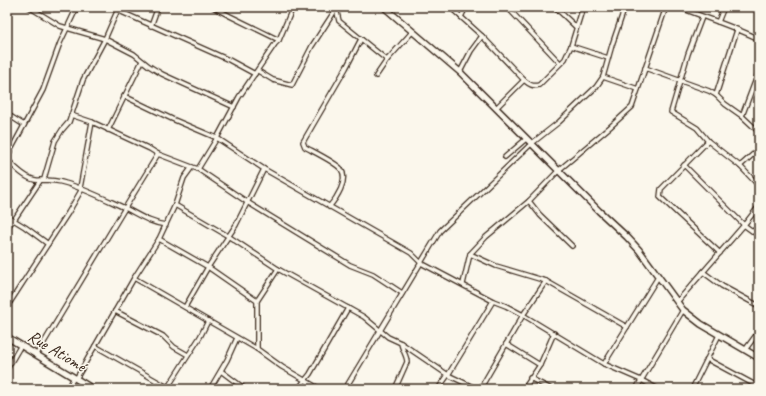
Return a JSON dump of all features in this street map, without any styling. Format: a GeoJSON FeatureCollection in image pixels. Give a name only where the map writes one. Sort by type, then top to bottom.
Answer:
{"type":"FeatureCollection","features":[{"type":"Feature","properties":{"kind":"street"},"geometry":{"type":"LineString","coordinates":[[29,7],[66,28],[105,39],[134,54],[162,74],[234,106]]}},
{"type":"Feature","properties":{"kind":"street"},"geometry":{"type":"LineString","coordinates":[[40,181],[19,172],[7,158],[43,90],[66,28],[77,7]]}},
{"type":"Feature","properties":{"kind":"street"},"geometry":{"type":"LineString","coordinates":[[151,26],[158,7]]}},
{"type":"Feature","properties":{"kind":"street"},"geometry":{"type":"LineString","coordinates":[[213,7],[279,40]]}},
{"type":"Feature","properties":{"kind":"street"},"geometry":{"type":"LineString","coordinates":[[198,169],[234,106],[267,54],[279,40],[293,7]]}},
{"type":"Feature","properties":{"kind":"street"},"geometry":{"type":"LineString","coordinates":[[384,7],[460,72],[599,211],[627,236],[683,310],[701,324],[759,358]]}},
{"type":"Feature","properties":{"kind":"street"},"geometry":{"type":"LineString","coordinates":[[450,7],[482,36],[524,80],[530,85],[534,86],[539,85],[565,59],[583,7]]}},
{"type":"Feature","properties":{"kind":"street"},"geometry":{"type":"LineString","coordinates":[[461,17],[466,7]]}},
{"type":"Feature","properties":{"kind":"street"},"geometry":{"type":"LineString","coordinates":[[507,7],[560,63]]}},
{"type":"Feature","properties":{"kind":"street"},"geometry":{"type":"LineString","coordinates":[[555,7],[576,27]]}},
{"type":"Feature","properties":{"kind":"street"},"geometry":{"type":"LineString","coordinates":[[345,389],[440,231],[531,144],[596,87],[603,77],[625,7]]}},
{"type":"Feature","properties":{"kind":"street"},"geometry":{"type":"LineString","coordinates":[[463,284],[470,254],[486,237],[528,201],[559,170],[632,107],[666,7]]}},
{"type":"Feature","properties":{"kind":"street"},"geometry":{"type":"LineString","coordinates":[[679,7],[759,39]]}},
{"type":"Feature","properties":{"kind":"street"},"geometry":{"type":"LineString","coordinates":[[718,22],[724,7]]}},
{"type":"Feature","properties":{"kind":"street"},"geometry":{"type":"LineString","coordinates":[[336,8],[339,20],[387,60]]}},
{"type":"Feature","properties":{"kind":"street"},"geometry":{"type":"LineString","coordinates":[[44,179],[55,141],[69,122],[83,80],[105,39],[118,9],[151,26],[273,80],[292,85],[312,46],[336,8]]}},
{"type":"Feature","properties":{"kind":"street"},"geometry":{"type":"LineString","coordinates":[[702,17],[688,54],[671,112],[697,128],[708,141],[740,166],[759,186]]}},
{"type":"Feature","properties":{"kind":"street"},"geometry":{"type":"LineString","coordinates":[[716,95],[737,30]]}},
{"type":"Feature","properties":{"kind":"street"},"geometry":{"type":"LineString","coordinates":[[376,76],[387,60],[412,31]]}},
{"type":"Feature","properties":{"kind":"street"},"geometry":{"type":"LineString","coordinates":[[460,72],[471,51],[482,36]]}},
{"type":"Feature","properties":{"kind":"street"},"geometry":{"type":"LineString","coordinates":[[330,207],[335,200],[343,181],[343,174],[335,165],[305,147],[303,142],[346,68],[361,38]]}},
{"type":"Feature","properties":{"kind":"street"},"geometry":{"type":"LineString","coordinates":[[570,46],[608,58]]}},
{"type":"Feature","properties":{"kind":"street"},"geometry":{"type":"LineString","coordinates":[[108,130],[142,61]]}},
{"type":"Feature","properties":{"kind":"street"},"geometry":{"type":"LineString","coordinates":[[646,68],[681,80],[716,95],[759,132]]}},
{"type":"Feature","properties":{"kind":"street"},"geometry":{"type":"LineString","coordinates":[[742,116],[759,71]]}},
{"type":"Feature","properties":{"kind":"street"},"geometry":{"type":"LineString","coordinates":[[603,77],[638,89]]}},
{"type":"Feature","properties":{"kind":"street"},"geometry":{"type":"LineString","coordinates":[[496,108],[524,80]]}},
{"type":"Feature","properties":{"kind":"street"},"geometry":{"type":"LineString","coordinates":[[124,96],[172,119],[217,138],[264,169],[411,253],[421,263],[523,315],[604,364],[658,389]]}},
{"type":"Feature","properties":{"kind":"street"},"geometry":{"type":"LineString","coordinates":[[7,114],[24,125]]}},
{"type":"Feature","properties":{"kind":"street"},"geometry":{"type":"LineString","coordinates":[[71,115],[92,122],[158,154],[198,169],[247,202],[350,265],[373,274],[402,293]]}},
{"type":"Feature","properties":{"kind":"street"},"geometry":{"type":"LineString","coordinates":[[7,307],[48,244],[81,189],[92,122]]}},
{"type":"Feature","properties":{"kind":"street"},"geometry":{"type":"LineString","coordinates":[[505,156],[526,139]]}},
{"type":"Feature","properties":{"kind":"street"},"geometry":{"type":"LineString","coordinates":[[708,141],[661,189],[660,197],[720,253]]}},
{"type":"Feature","properties":{"kind":"street"},"geometry":{"type":"LineString","coordinates":[[740,166],[759,149]]}},
{"type":"Feature","properties":{"kind":"street"},"geometry":{"type":"LineString","coordinates":[[37,354],[158,154]]}},
{"type":"Feature","properties":{"kind":"street"},"geometry":{"type":"LineString","coordinates":[[684,165],[744,225],[759,236]]}},
{"type":"Feature","properties":{"kind":"street"},"geometry":{"type":"LineString","coordinates":[[68,389],[159,239],[175,205],[184,178],[192,167]]}},
{"type":"Feature","properties":{"kind":"street"},"geometry":{"type":"LineString","coordinates":[[185,307],[208,267],[236,225],[264,169]]}},
{"type":"Feature","properties":{"kind":"street"},"geometry":{"type":"LineString","coordinates":[[7,227],[14,220],[40,181],[44,179],[63,182],[125,208],[144,219],[154,223],[166,225]]}},
{"type":"Feature","properties":{"kind":"street"},"geometry":{"type":"LineString","coordinates":[[528,201],[540,215],[572,246]]}},
{"type":"Feature","properties":{"kind":"street"},"geometry":{"type":"LineString","coordinates":[[175,205],[228,236],[278,269],[369,321],[388,337],[401,343],[448,375],[477,389]]}},
{"type":"Feature","properties":{"kind":"street"},"geometry":{"type":"LineString","coordinates":[[677,302],[759,206]]}},
{"type":"Feature","properties":{"kind":"street"},"geometry":{"type":"LineString","coordinates":[[7,216],[48,244]]}},
{"type":"Feature","properties":{"kind":"street"},"geometry":{"type":"LineString","coordinates":[[159,239],[208,267],[257,301]]}},
{"type":"Feature","properties":{"kind":"street"},"geometry":{"type":"LineString","coordinates":[[470,254],[496,266],[546,281],[627,327]]}},
{"type":"Feature","properties":{"kind":"street"},"geometry":{"type":"LineString","coordinates":[[257,349],[257,301],[278,269]]}},
{"type":"Feature","properties":{"kind":"street"},"geometry":{"type":"LineString","coordinates":[[703,272],[722,286],[759,306]]}},
{"type":"Feature","properties":{"kind":"street"},"geometry":{"type":"LineString","coordinates":[[604,364],[658,277]]}},
{"type":"Feature","properties":{"kind":"street"},"geometry":{"type":"LineString","coordinates":[[134,278],[257,349],[282,367],[320,389]]}},
{"type":"Feature","properties":{"kind":"street"},"geometry":{"type":"LineString","coordinates":[[480,389],[523,315],[546,281]]}},
{"type":"Feature","properties":{"kind":"street"},"geometry":{"type":"LineString","coordinates":[[438,389],[493,301]]}},
{"type":"Feature","properties":{"kind":"street"},"geometry":{"type":"LineString","coordinates":[[298,389],[310,374],[348,308]]}},
{"type":"Feature","properties":{"kind":"street"},"geometry":{"type":"LineString","coordinates":[[636,389],[683,310]]}},
{"type":"Feature","properties":{"kind":"street"},"geometry":{"type":"LineString","coordinates":[[115,311],[163,336],[174,347],[188,355]]}},
{"type":"Feature","properties":{"kind":"street"},"geometry":{"type":"LineString","coordinates":[[95,346],[170,388],[208,321]]}},
{"type":"Feature","properties":{"kind":"street"},"geometry":{"type":"LineString","coordinates":[[745,350],[759,330]]}},
{"type":"Feature","properties":{"kind":"street"},"geometry":{"type":"LineString","coordinates":[[524,389],[540,365],[554,333]]}},
{"type":"Feature","properties":{"kind":"street"},"geometry":{"type":"LineString","coordinates":[[692,389],[719,335]]}},
{"type":"Feature","properties":{"kind":"street","name":"Rue Atiomé"},"geometry":{"type":"LineString","coordinates":[[7,337],[93,389]]}},
{"type":"Feature","properties":{"kind":"street"},"geometry":{"type":"LineString","coordinates":[[210,389],[221,371],[237,338]]}},
{"type":"Feature","properties":{"kind":"street"},"geometry":{"type":"LineString","coordinates":[[395,389],[407,362],[401,343]]}},
{"type":"Feature","properties":{"kind":"street"},"geometry":{"type":"LineString","coordinates":[[506,344],[540,365]]}},
{"type":"Feature","properties":{"kind":"street"},"geometry":{"type":"LineString","coordinates":[[7,369],[21,345]]}},
{"type":"Feature","properties":{"kind":"street"},"geometry":{"type":"LineString","coordinates":[[707,359],[758,387]]}},
{"type":"Feature","properties":{"kind":"street"},"geometry":{"type":"LineString","coordinates":[[221,371],[245,389]]}},
{"type":"Feature","properties":{"kind":"street"},"geometry":{"type":"LineString","coordinates":[[530,378],[551,389]]}}]}
